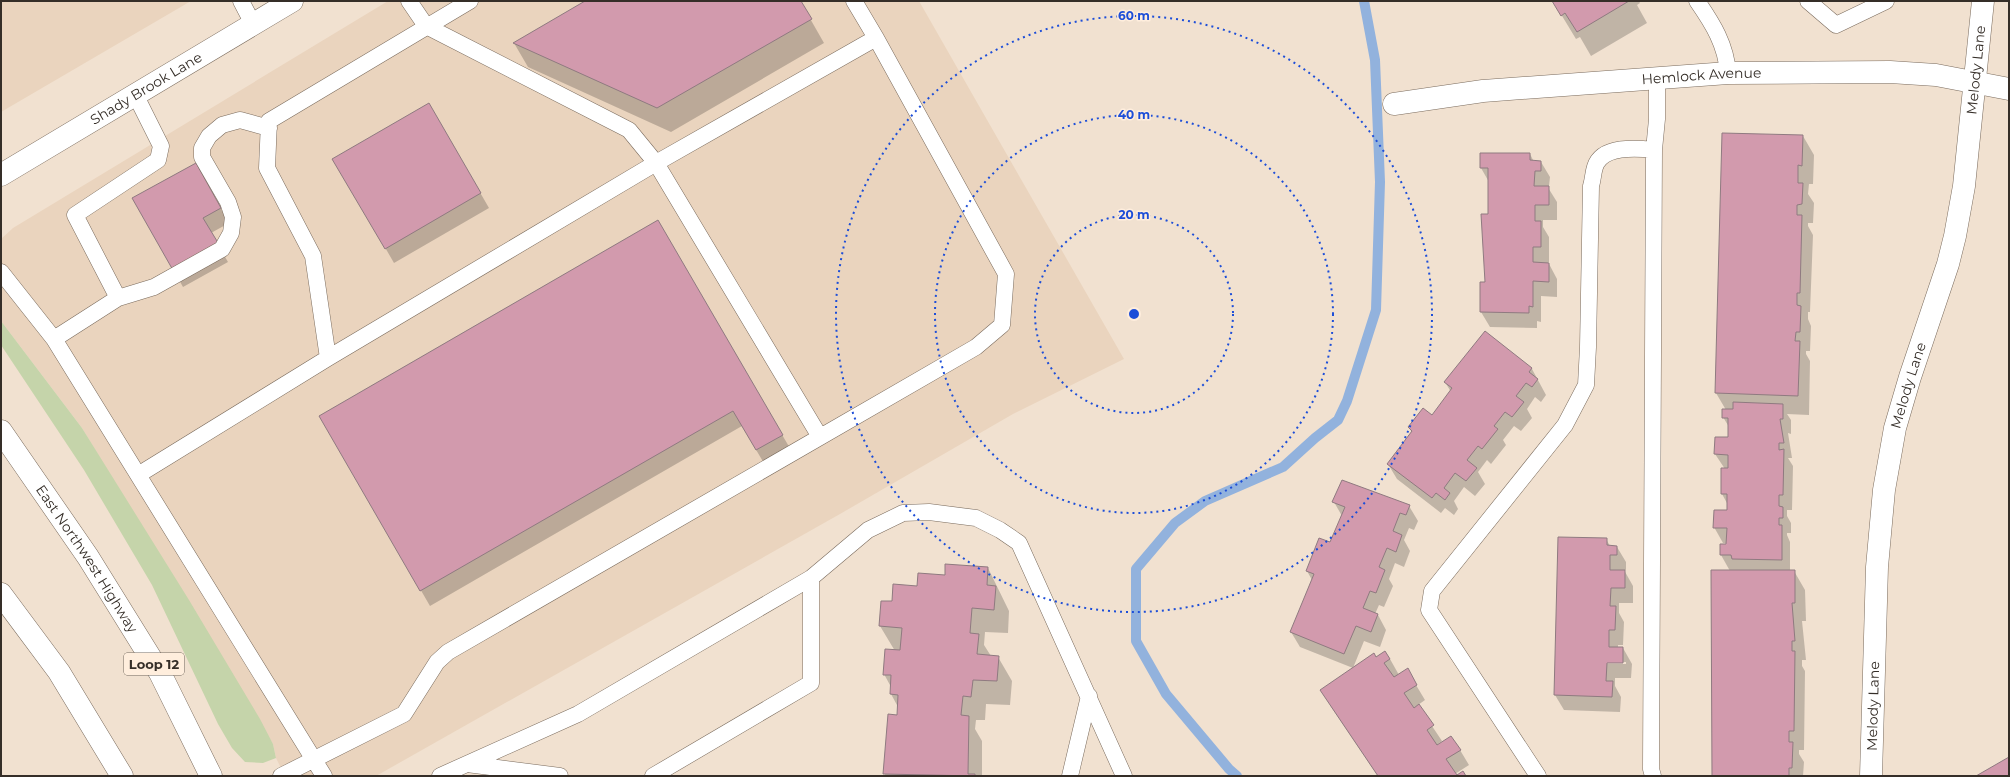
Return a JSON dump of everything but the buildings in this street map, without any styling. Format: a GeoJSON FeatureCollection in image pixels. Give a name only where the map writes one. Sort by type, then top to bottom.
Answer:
{"type":"FeatureCollection","features":[{"type":"Feature","properties":{"kind":"street","name":"Shady Brook Lane"},"geometry":{"type":"LineString","coordinates":[[1,175],[292,1]]}},
{"type":"Feature","properties":{"kind":"street","name":"Melody Lane"},"geometry":{"type":"LineString","coordinates":[[1871,776],[1877,567],[1884,490],[1895,428],[1948,264],[1955,236],[1964,186],[1983,1]]}},
{"type":"Feature","properties":{"kind":"street","name":"Hemlock Avenue"},"geometry":{"type":"LineString","coordinates":[[1394,104],[1483,91],[1728,73],[1890,72],[1936,75],[2009,89]]}},
{"type":"Feature","properties":{"kind":"street","name":"East Northwest Highway"},"geometry":{"type":"LineString","coordinates":[[1,431],[88,557],[156,667],[211,776]]}},
{"type":"Feature","properties":{"kind":"street"},"geometry":{"type":"LineString","coordinates":[[1,594],[59,672],[122,776]]}},
{"type":"Feature","properties":{"kind":"lane"},"geometry":{"type":"LineString","coordinates":[[241,1],[253,24]]}},
{"type":"Feature","properties":{"kind":"lane"},"geometry":{"type":"LineString","coordinates":[[409,1],[426,26],[629,130],[656,163],[820,437]]}},
{"type":"Feature","properties":{"kind":"lane"},"geometry":{"type":"LineString","coordinates":[[328,358],[313,256],[267,168],[268,121],[470,1]]}},
{"type":"Feature","properties":{"kind":"lane"},"geometry":{"type":"LineString","coordinates":[[281,776],[404,714],[438,662],[448,652],[976,347],[1002,325],[1006,274],[876,38],[854,1]]}},
{"type":"Feature","properties":{"kind":"lane"},"geometry":{"type":"LineString","coordinates":[[1697,1],[1715,28],[1727,56],[1728,73]]}},
{"type":"Feature","properties":{"kind":"lane"},"geometry":{"type":"LineString","coordinates":[[1808,1],[1836,25],[1886,1]]}},
{"type":"Feature","properties":{"kind":"lane"},"geometry":{"type":"LineString","coordinates":[[138,475],[328,358],[656,163],[876,38]]}},
{"type":"Feature","properties":{"kind":"lane"},"geometry":{"type":"LineString","coordinates":[[1653,776],[1651,761],[1654,150],[1657,119],[1657,79]]}},
{"type":"Feature","properties":{"kind":"lane"},"geometry":{"type":"LineString","coordinates":[[118,298],[75,215],[158,160],[161,146],[135,94]]}},
{"type":"Feature","properties":{"kind":"lane"},"geometry":{"type":"LineString","coordinates":[[54,339],[118,298],[154,287],[222,249],[231,233],[233,217],[228,202],[202,157],[202,148],[209,136],[222,125],[240,120],[268,128]]}},
{"type":"Feature","properties":{"kind":"lane"},"geometry":{"type":"LineString","coordinates":[[1538,776],[1429,610],[1429,601],[1432,591],[1565,425],[1586,386],[1591,186],[1595,166],[1606,155],[1628,147],[1654,150]]}},
{"type":"Feature","properties":{"kind":"lane"},"geometry":{"type":"LineString","coordinates":[[1,272],[54,339],[324,776]]}},
{"type":"Feature","properties":{"kind":"lane"},"geometry":{"type":"LineString","coordinates":[[440,776],[578,714],[811,578],[868,530],[903,513],[929,512],[976,518],[1000,530],[1019,544],[1124,776]]}},
{"type":"Feature","properties":{"kind":"lane"},"geometry":{"type":"LineString","coordinates":[[653,776],[811,683],[811,578]]}},
{"type":"Feature","properties":{"kind":"lane"},"geometry":{"type":"LineString","coordinates":[[1070,776],[1089,696]]}},
{"type":"Feature","properties":{"kind":"lane"},"geometry":{"type":"LineString","coordinates":[[467,764],[560,776]]}},
{"type":"Feature","properties":{"kind":"shaded area"},"geometry":{"type":"Polygon","coordinates":[[[1,1],[191,1],[1,112],[1,1]]]}},
{"type":"Feature","properties":{"kind":"shaded area"},"geometry":{"type":"Polygon","coordinates":[[[388,1],[919,1],[1124,359],[1013,414],[840,514],[376,776],[285,776],[276,758],[273,744],[82,428],[1,321],[1,239],[13,228],[388,1]]]}},
{"type":"Feature","properties":{"kind":"green space"},"geometry":{"type":"Polygon","coordinates":[[[1,321],[82,428],[189,600],[260,719],[273,744],[276,758],[263,763],[245,762],[232,748],[218,724],[152,585],[84,470],[1,345],[1,321]]]}},
{"type":"Feature","properties":{"kind":"waterway"},"geometry":{"type":"LineString","coordinates":[[1237,776],[1229,769],[1166,694],[1136,641],[1136,569],[1175,523],[1205,501],[1283,467],[1315,438],[1338,420],[1347,401],[1376,310],[1380,182],[1375,60],[1364,1]]}}]}
